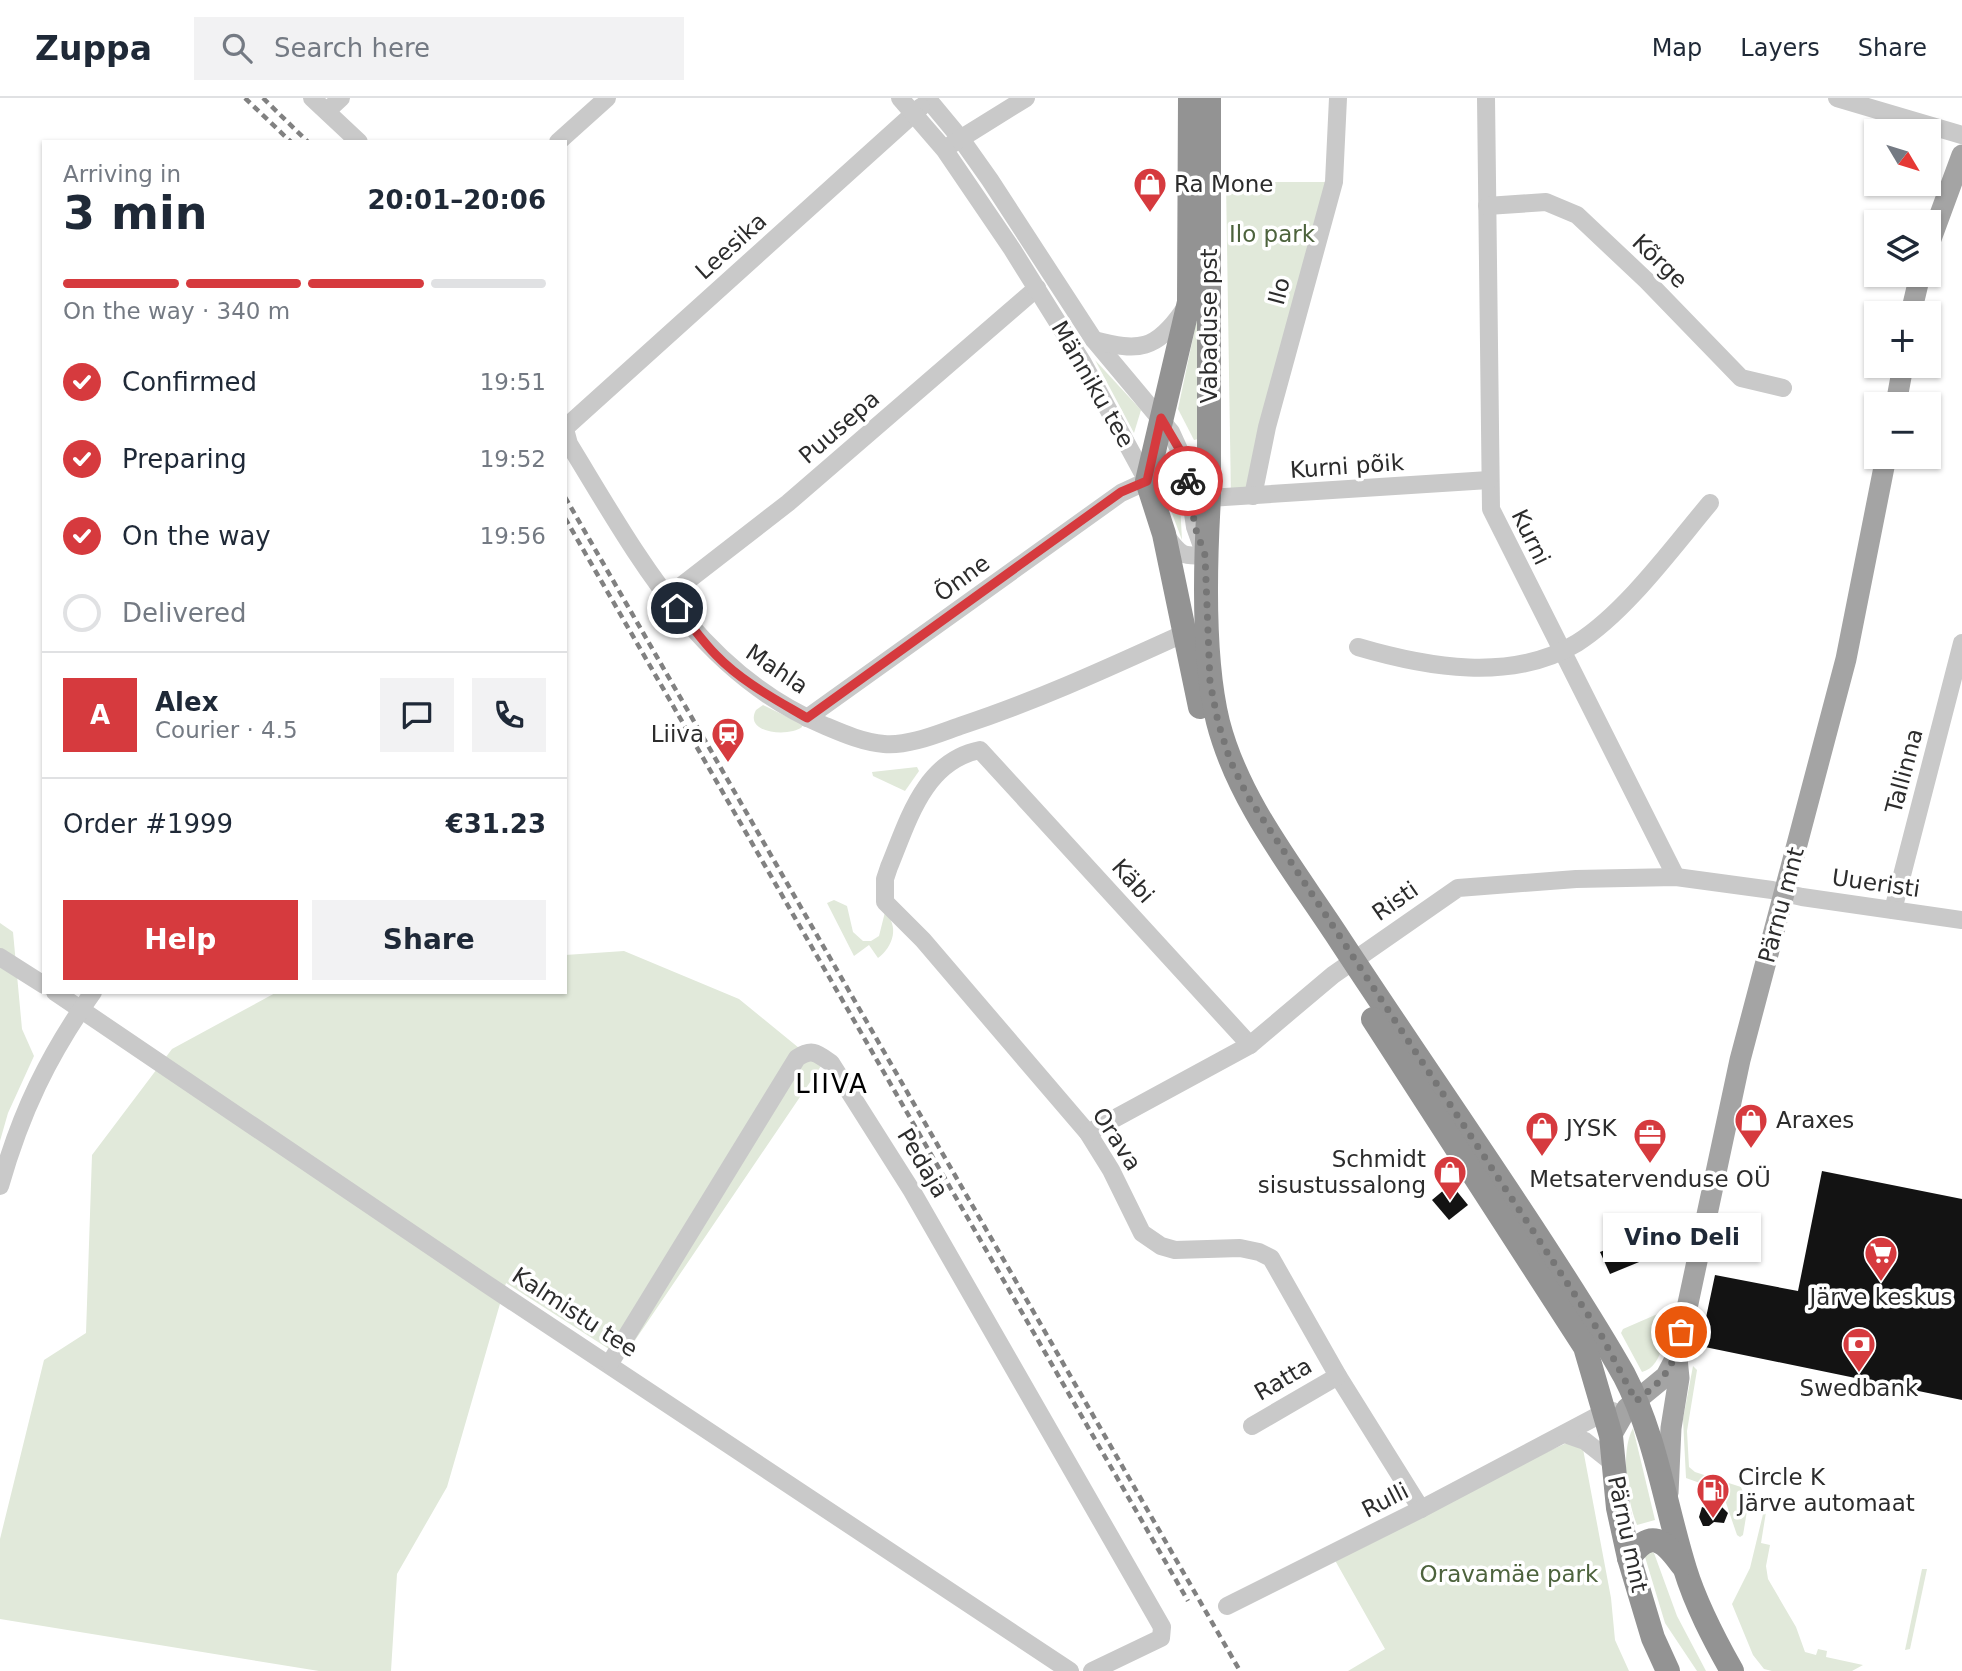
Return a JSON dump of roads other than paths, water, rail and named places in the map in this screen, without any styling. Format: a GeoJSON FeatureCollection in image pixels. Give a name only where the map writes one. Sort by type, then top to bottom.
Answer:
{"type":"FeatureCollection","features":[{"type":"Feature","properties":{"kind":"highway","name":"Vabaduse pst"},"geometry":{"type":"LineString","coordinates":[[1147,481],[1189,302],[1190,98]]}},
{"type":"Feature","properties":{"kind":"highway","name":"Vabaduse pst"},"geometry":{"type":"LineString","coordinates":[[1205,555],[1209,498],[1209,98]]}},
{"type":"Feature","properties":{"kind":"highway","name":"Männiku tee"},"geometry":{"type":"LineString","coordinates":[[1147,481],[1164,534],[1203,722],[1220,773],[1244,820],[1483,1151],[1593,1322],[1632,1405]]}},
{"type":"Feature","properties":{"kind":"highway","name":"Männiku tee"},"geometry":{"type":"LineString","coordinates":[[1205,555],[1210,682],[1218,722],[1230,760],[1265,826],[1347,965],[1577,1333],[1598,1387],[1607,1424]]}},
{"type":"Feature","properties":{"kind":"highway","name":"Pärnu mnt"},"geometry":{"type":"LineString","coordinates":[[1632,1405],[1667,1499],[1685,1569],[1698,1604],[1732,1671]]}},
{"type":"Feature","properties":{"kind":"highway","name":"Pärnu mnt"},"geometry":{"type":"LineString","coordinates":[[1607,1424],[1618,1508],[1629,1558],[1653,1638],[1668,1671]]}},
{"type":"Feature","properties":{"kind":"highway"},"geometry":{"type":"LineString","coordinates":[[1629,1558],[1639,1545],[1647,1540],[1657,1539],[1670,1549],[1685,1569]]}},
{"type":"Feature","properties":{"kind":"main road"},"geometry":{"type":"LineString","coordinates":[[1941,212],[1962,155]]}},
{"type":"Feature","properties":{"kind":"main road","name":"Pärnu mnt"},"geometry":{"type":"LineString","coordinates":[[1607,1424],[1661,1382],[1676,1355],[1740,1060],[1846,659],[1884,469]]}},
{"type":"Feature","properties":{"kind":"main road","name":"Pärnu mnt"},"geometry":{"type":"LineString","coordinates":[[1667,1499],[1671,1428],[1679,1378],[1676,1355]]}},
{"type":"Feature","properties":{"kind":"street"},"geometry":{"type":"LineString","coordinates":[[312,98],[357,140]]}},
{"type":"Feature","properties":{"kind":"street"},"geometry":{"type":"LineString","coordinates":[[327,111],[341,98]]}},
{"type":"Feature","properties":{"kind":"street"},"geometry":{"type":"LineString","coordinates":[[560,140],[607,98]]}},
{"type":"Feature","properties":{"kind":"street","name":"Männiku tee"},"geometry":{"type":"LineString","coordinates":[[900,98],[944,149],[1037,288],[1110,409],[1147,481]]}},
{"type":"Feature","properties":{"kind":"street"},"geometry":{"type":"LineString","coordinates":[[944,149],[1026,98]]}},
{"type":"Feature","properties":{"kind":"street","name":"Ilo"},"geometry":{"type":"LineString","coordinates":[[1253,496],[1267,427],[1334,182],[1338,98]]}},
{"type":"Feature","properties":{"kind":"street","name":"Kurni"},"geometry":{"type":"LineString","coordinates":[[1486,98],[1491,509],[1676,877]]}},
{"type":"Feature","properties":{"kind":"street"},"geometry":{"type":"LineString","coordinates":[[1837,98],[1962,135]]}},
{"type":"Feature","properties":{"kind":"street","name":"Männiku tee"},"geometry":{"type":"LineString","coordinates":[[928,99],[961,139],[1094,340],[1161,418],[1186,465],[1195,527],[1205,555]]}},
{"type":"Feature","properties":{"kind":"street","name":"Leesika"},"geometry":{"type":"LineString","coordinates":[[567,427],[928,99]]}},
{"type":"Feature","properties":{"kind":"street","name":"Kõrge"},"geometry":{"type":"LineString","coordinates":[[1487,206],[1546,202],[1577,215],[1647,281],[1741,378],[1783,388]]}},
{"type":"Feature","properties":{"kind":"street"},"geometry":{"type":"LineString","coordinates":[[1037,288],[1060,289]]}},
{"type":"Feature","properties":{"kind":"street","name":"Puusepa"},"geometry":{"type":"LineString","coordinates":[[668,596],[788,503],[1037,288]]}},
{"type":"Feature","properties":{"kind":"street"},"geometry":{"type":"LineString","coordinates":[[1094,340],[1122,348],[1146,345],[1166,333],[1189,302]]}},
{"type":"Feature","properties":{"kind":"street","name":"Mahla"},"geometry":{"type":"LineString","coordinates":[[567,436],[569,444],[648,573],[715,654],[752,686],[807,718],[848,736],[884,744],[913,740],[1048,696],[1185,633]]}},
{"type":"Feature","properties":{"kind":"street","name":"Õnne"},"geometry":{"type":"LineString","coordinates":[[807,718],[1121,492],[1147,481]]}},
{"type":"Feature","properties":{"kind":"street","name":"Kurni põik"},"geometry":{"type":"LineString","coordinates":[[1209,498],[1489,481]]}},
{"type":"Feature","properties":{"kind":"street"},"geometry":{"type":"LineString","coordinates":[[1358,647],[1406,660],[1475,669],[1532,661],[1560,650],[1576,643],[1615,612],[1710,503]]}},
{"type":"Feature","properties":{"kind":"street"},"geometry":{"type":"LineString","coordinates":[[1164,534],[1177,551],[1188,557],[1205,555]]}},
{"type":"Feature","properties":{"kind":"street","name":"Tallinna"},"geometry":{"type":"LineString","coordinates":[[1894,910],[1962,643]]}},
{"type":"Feature","properties":{"kind":"street","name":"Käbi"},"geometry":{"type":"LineString","coordinates":[[980,750],[1250,1045]]}},
{"type":"Feature","properties":{"kind":"street","name":"Orava"},"geometry":{"type":"LineString","coordinates":[[980,750],[954,758],[936,772],[923,790],[885,879],[886,902],[923,940],[1088,1133],[1111,1170],[1142,1233],[1161,1246],[1175,1250],[1240,1248],[1259,1252],[1270,1258],[1338,1376],[1421,1509]]}},
{"type":"Feature","properties":{"kind":"street","name":"Risti"},"geometry":{"type":"LineString","coordinates":[[1088,1133],[1250,1045],[1347,965],[1458,888],[1576,879],[1676,877],[1783,892]]}},
{"type":"Feature","properties":{"kind":"street","name":"Uueristi"},"geometry":{"type":"LineString","coordinates":[[1783,892],[1962,920]]}},
{"type":"Feature","properties":{"kind":"street"},"geometry":{"type":"LineString","coordinates":[[0,957],[42,984]]}},
{"type":"Feature","properties":{"kind":"street","name":"Kalmistu tee"},"geometry":{"type":"LineString","coordinates":[[58,994],[485,1283],[610,1363],[1070,1671]]}},
{"type":"Feature","properties":{"kind":"street"},"geometry":{"type":"LineString","coordinates":[[0,1186],[28,1101],[52,1054],[92,994]]}},
{"type":"Feature","properties":{"kind":"street","name":"Pedaja"},"geometry":{"type":"LineString","coordinates":[[610,1363],[797,1058],[807,1052],[816,1052],[831,1063],[843,1080],[912,1191],[1162,1626],[1161,1638],[1092,1671]]}},
{"type":"Feature","properties":{"kind":"street","name":"Ratta"},"geometry":{"type":"LineString","coordinates":[[1252,1426],[1338,1376]]}},
{"type":"Feature","properties":{"kind":"street","name":"Rulli"},"geometry":{"type":"LineString","coordinates":[[1227,1606],[1565,1434],[1607,1424]]}},
{"type":"Feature","properties":{"kind":"street"},"geometry":{"type":"LineString","coordinates":[[1565,1434],[1585,1441],[1614,1464]]}},
{"type":"Feature","properties":{"kind":"railway"},"geometry":{"type":"LineString","coordinates":[[245,98],[289,140]]}},
{"type":"Feature","properties":{"kind":"railway"},"geometry":{"type":"LineString","coordinates":[[263,98],[306,140]]}},
{"type":"Feature","properties":{"kind":"railway"},"geometry":{"type":"LineString","coordinates":[[567,500],[1240,1671]]}},
{"type":"Feature","properties":{"kind":"railway"},"geometry":{"type":"LineString","coordinates":[[567,521],[1188,1601]]}},
{"type":"Feature","properties":{"kind":"place","name":"Ra Mone"},"geometry":{"type":"Point","coordinates":[1150,214]}},
{"type":"Feature","properties":{"kind":"place","name":"Liiva"},"geometry":{"type":"Point","coordinates":[728,764]}},
{"type":"Feature","properties":{"kind":"place","name":"Araxes"},"geometry":{"type":"Point","coordinates":[1751,1150]}},
{"type":"Feature","properties":{"kind":"place","name":"JYSK"},"geometry":{"type":"Point","coordinates":[1542,1158]}},
{"type":"Feature","properties":{"kind":"place","name":"Metsatervenduse OÜ"},"geometry":{"type":"Point","coordinates":[1650,1165]}},
{"type":"Feature","properties":{"kind":"place","name":"Schmidt sisustussalong"},"geometry":{"type":"Point","coordinates":[1450,1202]}},
{"type":"Feature","properties":{"kind":"place","name":"Järve keskus"},"geometry":{"type":"Point","coordinates":[1881,1283]}},
{"type":"Feature","properties":{"kind":"place","name":"Vino Deli"},"geometry":{"type":"Point","coordinates":[1681,1332]}},
{"type":"Feature","properties":{"kind":"place","name":"Swedbank"},"geometry":{"type":"Point","coordinates":[1859,1374]}},
{"type":"Feature","properties":{"kind":"place","name":"Circle K Järve automaat"},"geometry":{"type":"Point","coordinates":[1713,1520]}},
{"type":"Feature","properties":{"kind":"district","name":"LIIVA"},"geometry":{"type":"Point","coordinates":[832,1084]}},
{"type":"Feature","properties":{"kind":"park label","name":"Ilo park"},"geometry":{"type":"Point","coordinates":[1272,234]}},
{"type":"Feature","properties":{"kind":"park label","name":"Oravamäe park"},"geometry":{"type":"Point","coordinates":[1509,1574]}}]}
